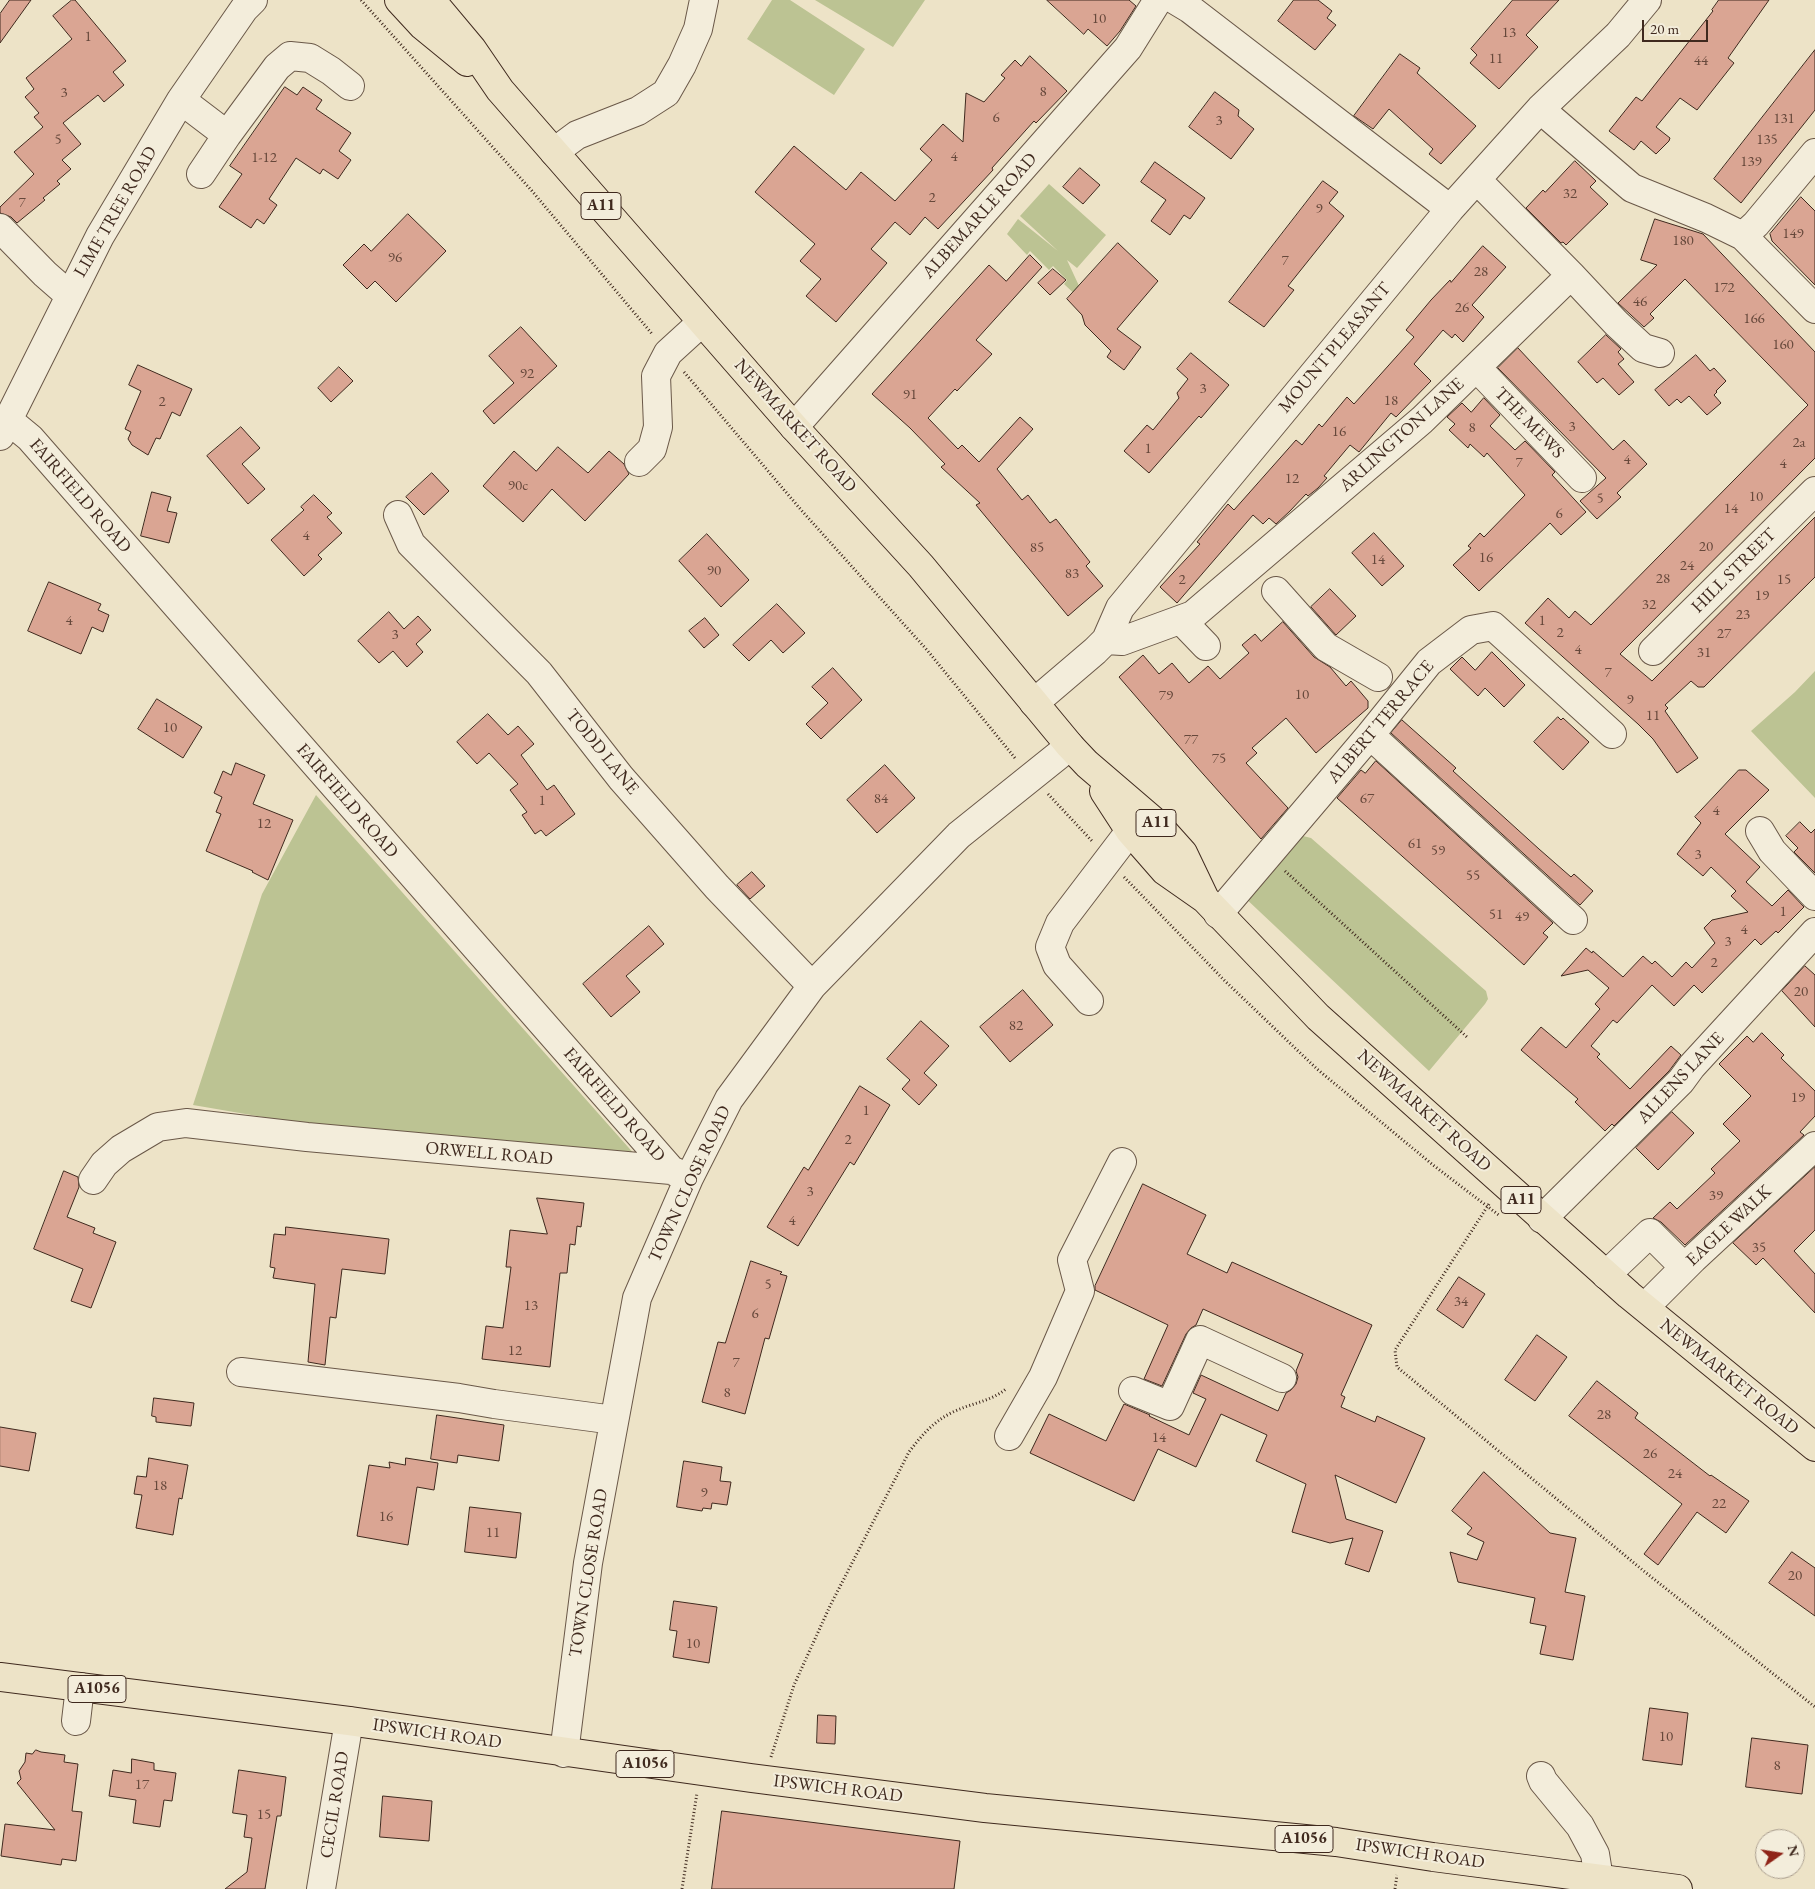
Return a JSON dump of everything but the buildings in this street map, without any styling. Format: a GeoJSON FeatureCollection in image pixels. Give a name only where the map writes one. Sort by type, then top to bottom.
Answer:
{"type":"FeatureCollection","features":[{"type":"Feature","properties":{"kind":"main road","name":"NEWMARKET ROAD"},"geometry":{"type":"LineString","coordinates":[[400,0],[423,26],[500,90]]}},
{"type":"Feature","properties":{"kind":"main road","name":"NEWMARKET ROAD"},"geometry":{"type":"LineString","coordinates":[[431,0],[472,49],[500,90],[794,428],[921,566],[1078,755],[1130,831],[1165,870],[1211,906],[1318,1017],[1542,1219],[1606,1275],[1815,1446]]}},
{"type":"Feature","properties":{"kind":"main road","name":"NEWMARKET ROAD"},"geometry":{"type":"LineString","coordinates":[[1078,755],[1157,824],[1183,853],[1211,906]]}},
{"type":"Feature","properties":{"kind":"main road","name":"IPSWICH ROAD"},"geometry":{"type":"LineString","coordinates":[[0,1677],[349,1721],[564,1753],[984,1808],[1336,1842],[1433,1857],[1678,1889]]}},
{"type":"Feature","properties":{"kind":"street","name":"LIME TREE ROAD"},"geometry":{"type":"LineString","coordinates":[[4,427],[100,236],[181,100],[252,0]]}},
{"type":"Feature","properties":{"kind":"street"},"geometry":{"type":"LineString","coordinates":[[554,152],[576,135],[638,111],[666,93],[682,65],[698,29],[704,0]]}},
{"type":"Feature","properties":{"kind":"street","name":"ALBEMARLE ROAD"},"geometry":{"type":"LineString","coordinates":[[794,428],[1128,48],[1158,0]]}},
{"type":"Feature","properties":{"kind":"street"},"geometry":{"type":"LineString","coordinates":[[1175,0],[1190,9],[1450,209]]}},
{"type":"Feature","properties":{"kind":"street","name":"MOUNT PLEASANT"},"geometry":{"type":"LineString","coordinates":[[1034,703],[1106,640],[1120,608],[1450,209],[1540,109],[1618,35],[1647,0]]}},
{"type":"Feature","properties":{"kind":"street"},"geometry":{"type":"LineString","coordinates":[[201,174],[226,135],[277,67],[290,56],[310,58],[350,86]]}},
{"type":"Feature","properties":{"kind":"street"},"geometry":{"type":"LineString","coordinates":[[181,100],[226,135]]}},
{"type":"Feature","properties":{"kind":"street"},"geometry":{"type":"LineString","coordinates":[[1540,109],[1632,188],[1706,218],[1743,236],[1815,309]]}},
{"type":"Feature","properties":{"kind":"street"},"geometry":{"type":"LineString","coordinates":[[1743,236],[1756,224],[1815,153]]}},
{"type":"Feature","properties":{"kind":"street"},"geometry":{"type":"LineString","coordinates":[[1477,180],[1616,323],[1643,348],[1660,353]]}},
{"type":"Feature","properties":{"kind":"street"},"geometry":{"type":"LineString","coordinates":[[0,228],[45,274],[69,295]]}},
{"type":"Feature","properties":{"kind":"street","name":"ARLINGTON LANE"},"geometry":{"type":"LineString","coordinates":[[1106,640],[1122,641],[1192,615],[1422,420],[1571,275]]}},
{"type":"Feature","properties":{"kind":"street"},"geometry":{"type":"LineString","coordinates":[[639,462],[652,449],[658,427],[656,376],[668,353],[702,322]]}},
{"type":"Feature","properties":{"kind":"street","name":"THE MEWS"},"geometry":{"type":"LineString","coordinates":[[1477,368],[1582,478]]}},
{"type":"Feature","properties":{"kind":"street","name":"FAIRFIELD ROAD"},"geometry":{"type":"LineString","coordinates":[[4,427],[30,438],[680,1174]]}},
{"type":"Feature","properties":{"kind":"street","name":"HILL STREET"},"geometry":{"type":"LineString","coordinates":[[1652,651],[1815,491]]}},
{"type":"Feature","properties":{"kind":"street","name":"TODD LANE"},"geometry":{"type":"LineString","coordinates":[[398,515],[411,544],[539,673],[628,785],[717,887],[812,986]]}},
{"type":"Feature","properties":{"kind":"street"},"geometry":{"type":"LineString","coordinates":[[1276,591],[1326,647],[1378,677]]}},
{"type":"Feature","properties":{"kind":"street"},"geometry":{"type":"LineString","coordinates":[[1181,620],[1206,646]]}},
{"type":"Feature","properties":{"kind":"street","name":"ALBERT TERRACE"},"geometry":{"type":"LineString","coordinates":[[1211,906],[1268,856],[1429,662],[1471,630],[1493,626],[1612,734]]}},
{"type":"Feature","properties":{"kind":"street"},"geometry":{"type":"LineString","coordinates":[[1370,735],[1573,920]]}},
{"type":"Feature","properties":{"kind":"street","name":"TOWN CLOSE ROAD"},"geometry":{"type":"LineString","coordinates":[[564,1753],[588,1563],[637,1298],[680,1174],[729,1099],[812,986],[959,835],[1078,755]]}},
{"type":"Feature","properties":{"kind":"street"},"geometry":{"type":"LineString","coordinates":[[1089,1001],[1057,965],[1050,947],[1060,923],[1130,831]]}},
{"type":"Feature","properties":{"kind":"street"},"geometry":{"type":"LineString","coordinates":[[1760,831],[1772,852],[1815,896]]}},
{"type":"Feature","properties":{"kind":"street","name":"ALLENS LANE"},"geometry":{"type":"LineString","coordinates":[[1542,1219],[1681,1081],[1815,932]]}},
{"type":"Feature","properties":{"kind":"street","name":"ORWELL ROAD"},"geometry":{"type":"LineString","coordinates":[[93,1180],[104,1164],[121,1149],[158,1127],[186,1123],[307,1137],[680,1174]]}},
{"type":"Feature","properties":{"kind":"street","name":"EAGLE WALK"},"geometry":{"type":"LineString","coordinates":[[1645,1307],[1684,1267],[1815,1146]]}},
{"type":"Feature","properties":{"kind":"street"},"geometry":{"type":"LineString","coordinates":[[1008,1436],[1043,1377],[1080,1291],[1072,1260],[1122,1162]]}},
{"type":"Feature","properties":{"kind":"street"},"geometry":{"type":"LineString","coordinates":[[1606,1275],[1650,1233],[1684,1267]]}},
{"type":"Feature","properties":{"kind":"street"},"geometry":{"type":"LineString","coordinates":[[1133,1391],[1170,1406],[1200,1340],[1282,1378]]}},
{"type":"Feature","properties":{"kind":"street"},"geometry":{"type":"LineString","coordinates":[[241,1372],[459,1398],[614,1420]]}},
{"type":"Feature","properties":{"kind":"street"},"geometry":{"type":"LineString","coordinates":[[76,1721],[80,1687]]}},
{"type":"Feature","properties":{"kind":"street","name":"CECIL ROAD"},"geometry":{"type":"LineString","coordinates":[[321,1889],[349,1721]]}},
{"type":"Feature","properties":{"kind":"street"},"geometry":{"type":"LineString","coordinates":[[1541,1776],[1580,1826],[1594,1854],[1599,1878]]}},
{"type":"Feature","properties":{"kind":"path"},"geometry":{"type":"LineString","coordinates":[[1268,856],[1467,1037]]}},
{"type":"Feature","properties":{"kind":"path"},"geometry":{"type":"LineString","coordinates":[[1504,1184],[1395,1350],[1397,1367],[1645,1572],[1815,1707]]}},
{"type":"Feature","properties":{"kind":"path"},"geometry":{"type":"LineString","coordinates":[[768,1780],[772,1751],[794,1685],[830,1606],[909,1452],[926,1429],[950,1413],[997,1396],[1010,1385]]}},
{"type":"Feature","properties":{"kind":"path"},"geometry":{"type":"LineString","coordinates":[[682,1889],[700,1771]]}},
{"type":"Feature","properties":{"kind":"green space"},"geometry":{"type":"Polygon","coordinates":[[[772,0],[790,0],[865,49],[834,95],[747,39],[772,0]]]}},
{"type":"Feature","properties":{"kind":"green space"},"geometry":{"type":"Polygon","coordinates":[[[815,0],[925,0],[893,47],[815,0]]]}},
{"type":"Feature","properties":{"kind":"green space"},"geometry":{"type":"Polygon","coordinates":[[[1049,184],[1106,235],[1077,268],[1067,260],[1080,288],[1082,301],[1064,284],[1067,280],[1053,266],[1049,270],[1030,251],[1027,255],[1007,234],[1018,219],[1058,251],[1020,216],[1049,184]]]}},
{"type":"Feature","properties":{"kind":"green space"},"geometry":{"type":"Polygon","coordinates":[[[1815,671],[1815,798],[1751,731],[1795,692],[1815,671]]]}},
{"type":"Feature","properties":{"kind":"green space"},"geometry":{"type":"Polygon","coordinates":[[[316,795],[636,1156],[298,1123],[193,1105],[262,894],[316,795]]]}},
{"type":"Feature","properties":{"kind":"green space"},"geometry":{"type":"Polygon","coordinates":[[[1303,836],[1311,838],[1486,991],[1488,999],[1485,1004],[1429,1071],[1242,895],[1293,840],[1303,836]]]}}]}
